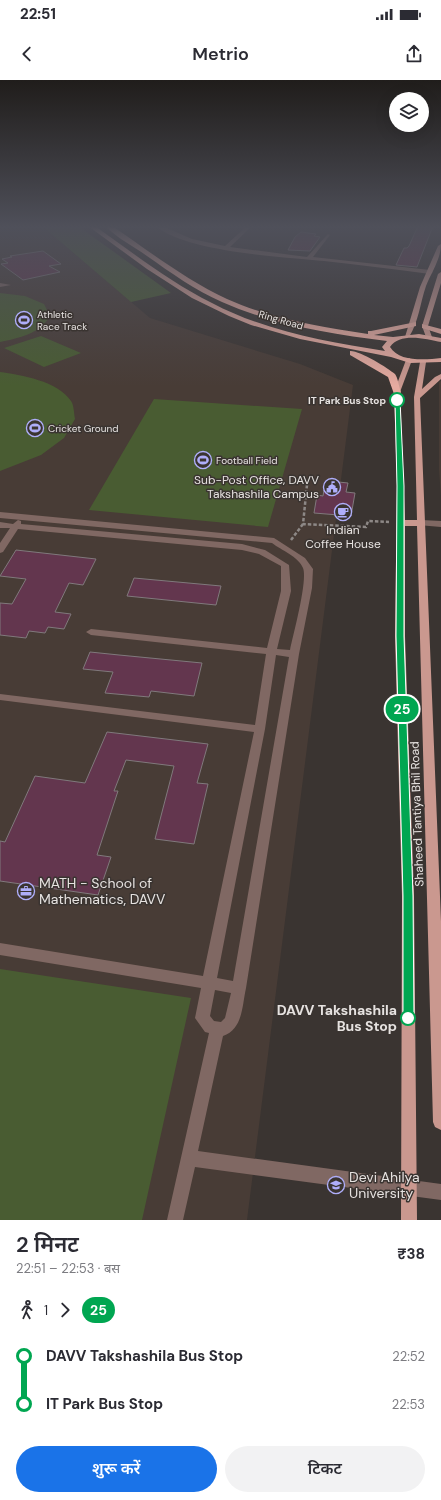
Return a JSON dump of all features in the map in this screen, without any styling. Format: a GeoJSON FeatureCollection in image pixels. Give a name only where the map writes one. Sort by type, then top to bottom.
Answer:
{"type":"FeatureCollection","features":[{"type":"Feature","properties":{"kind":"highway","name":"Ring Road"},"geometry":{"type":"LineString","coordinates":[[168,279],[210,305],[258,324],[335,344],[394,355],[409,360],[423,362],[441,360]]}},
{"type":"Feature","properties":{"kind":"highway","name":"Ring Road"},"geometry":{"type":"LineString","coordinates":[[189,279],[202,288],[237,306],[281,321],[322,330],[393,339],[407,336],[429,337],[441,340]]}},
{"type":"Feature","properties":{"kind":"highway"},"geometry":{"type":"LineString","coordinates":[[237,306],[300,323],[350,333],[378,332],[413,324]]}},
{"type":"Feature","properties":{"kind":"highway"},"geometry":{"type":"LineString","coordinates":[[425,326],[441,332]]}},
{"type":"Feature","properties":{"kind":"highway"},"geometry":{"type":"LineString","coordinates":[[393,339],[386,347],[394,355]]}},
{"type":"Feature","properties":{"kind":"highway"},"geometry":{"type":"LineString","coordinates":[[335,344],[371,362],[392,376],[397,392]]}},
{"type":"Feature","properties":{"kind":"main road"},"geometry":{"type":"LineString","coordinates":[[407,336],[413,324],[423,287],[427,279]]}},
{"type":"Feature","properties":{"kind":"main road"},"geometry":{"type":"LineString","coordinates":[[429,337],[425,326],[439,279]]}},
{"type":"Feature","properties":{"kind":"main road"},"geometry":{"type":"LineString","coordinates":[[409,360],[397,392],[401,486],[400,636],[408,896],[410,1220]]}},
{"type":"Feature","properties":{"kind":"main road","name":"Shaheed Tantiya Bhil Road"},"geometry":{"type":"LineString","coordinates":[[423,362],[417,398],[441,1122]]}},
{"type":"Feature","properties":{"kind":"main road"},"geometry":{"type":"LineString","coordinates":[[417,398],[437,378],[441,376]]}},
{"type":"Feature","properties":{"kind":"main road"},"geometry":{"type":"LineString","coordinates":[[400,523],[421,523]]}},
{"type":"Feature","properties":{"kind":"street"},"geometry":{"type":"LineString","coordinates":[[0,284],[8,285]]}},
{"type":"Feature","properties":{"kind":"street"},"geometry":{"type":"LineString","coordinates":[[0,515],[274,541],[285,547],[302,560],[308,569],[307,588],[294,654],[239,988],[232,1022],[223,1029],[210,1027],[202,1018],[260,730],[271,652],[286,591],[285,565],[262,552],[242,548],[0,525]]}},
{"type":"Feature","properties":{"kind":"street"},"geometry":{"type":"LineString","coordinates":[[0,550],[22,517]]}},
{"type":"Feature","properties":{"kind":"street"},"geometry":{"type":"LineString","coordinates":[[421,523],[441,524]]}},
{"type":"Feature","properties":{"kind":"street"},"geometry":{"type":"LineString","coordinates":[[91,632],[294,654]]}},
{"type":"Feature","properties":{"kind":"street"},"geometry":{"type":"LineString","coordinates":[[0,697],[260,730]]}},
{"type":"Feature","properties":{"kind":"street"},"geometry":{"type":"LineString","coordinates":[[0,949],[239,988]]}},
{"type":"Feature","properties":{"kind":"street"},"geometry":{"type":"LineString","coordinates":[[176,1220],[216,1028]]}},
{"type":"Feature","properties":{"kind":"street"},"geometry":{"type":"LineString","coordinates":[[189,1158],[441,1192]]}},
{"type":"Feature","properties":{"kind":"path"},"geometry":{"type":"LineString","coordinates":[[285,547],[303,524],[307,485]]}},
{"type":"Feature","properties":{"kind":"path"},"geometry":{"type":"LineString","coordinates":[[303,524],[366,527],[368,521],[400,523]]}},
{"type":"Feature","properties":{"kind":"shaded area"},"geometry":{"type":"Polygon","coordinates":[[[0,279],[104,279],[150,318],[300,364],[353,385],[247,1220],[0,1220],[0,279]]]}},
{"type":"Feature","properties":{"kind":"shaded area"},"geometry":{"type":"Polygon","coordinates":[[[441,381],[441,496],[439,470],[439,382],[441,381]]]}},
{"type":"Feature","properties":{"kind":"green space"},"geometry":{"type":"Polygon","coordinates":[[[104,279],[152,279],[171,293],[131,302],[104,279]]]}},
{"type":"Feature","properties":{"kind":"green space","name":"Athletic Race Track"},"geometry":{"type":"Polygon","coordinates":[[[0,293],[25,296],[44,304],[50,316],[41,327],[35,331],[22,337],[0,342],[0,293]]]}},
{"type":"Feature","properties":{"kind":"green space"},"geometry":{"type":"Polygon","coordinates":[[[41,336],[81,353],[44,367],[4,348],[41,336]]]}},
{"type":"Feature","properties":{"kind":"green space","name":"Cricket Ground"},"geometry":{"type":"Polygon","coordinates":[[[0,372],[28,377],[57,388],[71,401],[75,419],[64,438],[41,455],[0,471],[0,372]]]}},
{"type":"Feature","properties":{"kind":"green space","name":"Football Field"},"geometry":{"type":"Polygon","coordinates":[[[154,399],[302,409],[268,527],[89,510],[154,399]]]}},
{"type":"Feature","properties":{"kind":"green space"},"geometry":{"type":"Polygon","coordinates":[[[0,969],[191,998],[142,1220],[0,1220],[0,969]]]}},
{"type":"Feature","properties":{"kind":"building"},"geometry":{"type":"Polygon","coordinates":[[[329,481],[348,483],[346,492],[355,493],[351,516],[314,513],[317,495],[323,496],[324,490],[327,490],[329,481]]]}},
{"type":"Feature","properties":{"kind":"building"},"geometry":{"type":"Polygon","coordinates":[[[16,550],[96,559],[83,585],[69,583],[55,612],[71,614],[64,629],[48,627],[45,633],[29,631],[26,638],[0,635],[0,603],[12,604],[26,579],[0,576],[16,550]]]}},
{"type":"Feature","properties":{"kind":"building"},"geometry":{"type":"Polygon","coordinates":[[[134,578],[221,586],[216,605],[127,596],[134,578]]]}},
{"type":"Feature","properties":{"kind":"building"},"geometry":{"type":"Polygon","coordinates":[[[90,652],[202,663],[194,696],[151,691],[149,697],[105,693],[113,672],[83,669],[90,652]]]}},
{"type":"Feature","properties":{"kind":"building"},"geometry":{"type":"Polygon","coordinates":[[[107,732],[208,744],[197,783],[208,784],[194,844],[155,839],[174,766],[126,760],[114,791],[118,791],[97,855],[111,857],[98,895],[0,881],[0,841],[5,842],[35,776],[85,783],[107,732]]]}},
{"type":"Feature","properties":{"kind":"bus line","name":"25"},"geometry":{"type":"LineString","coordinates":[[397,400],[401,486],[400,636],[408,896],[408,1018]]}},
{"type":"Feature","properties":{"kind":"place","name":"Athletic Race Track"},"geometry":{"type":"Point","coordinates":[24,320]}},
{"type":"Feature","properties":{"kind":"place","name":"IT Park Bus Stop"},"geometry":{"type":"Point","coordinates":[397,400]}},
{"type":"Feature","properties":{"kind":"place","name":"Cricket Ground"},"geometry":{"type":"Point","coordinates":[35,428]}},
{"type":"Feature","properties":{"kind":"place","name":"Football Field"},"geometry":{"type":"Point","coordinates":[203,460]}},
{"type":"Feature","properties":{"kind":"place","name":"Sub-Post Office, DAVV Takshashila Campus"},"geometry":{"type":"Point","coordinates":[332,487]}},
{"type":"Feature","properties":{"kind":"place","name":"Indian Coffee House"},"geometry":{"type":"Point","coordinates":[343,512]}},
{"type":"Feature","properties":{"kind":"place","name":"MATH - School of Mathematics, DAVV"},"geometry":{"type":"Point","coordinates":[26,891]}},
{"type":"Feature","properties":{"kind":"place","name":"DAVV Takshashila Bus Stop"},"geometry":{"type":"Point","coordinates":[408,1018]}},
{"type":"Feature","properties":{"kind":"place","name":"Devi Ahilya University"},"geometry":{"type":"Point","coordinates":[336,1185]}}]}
